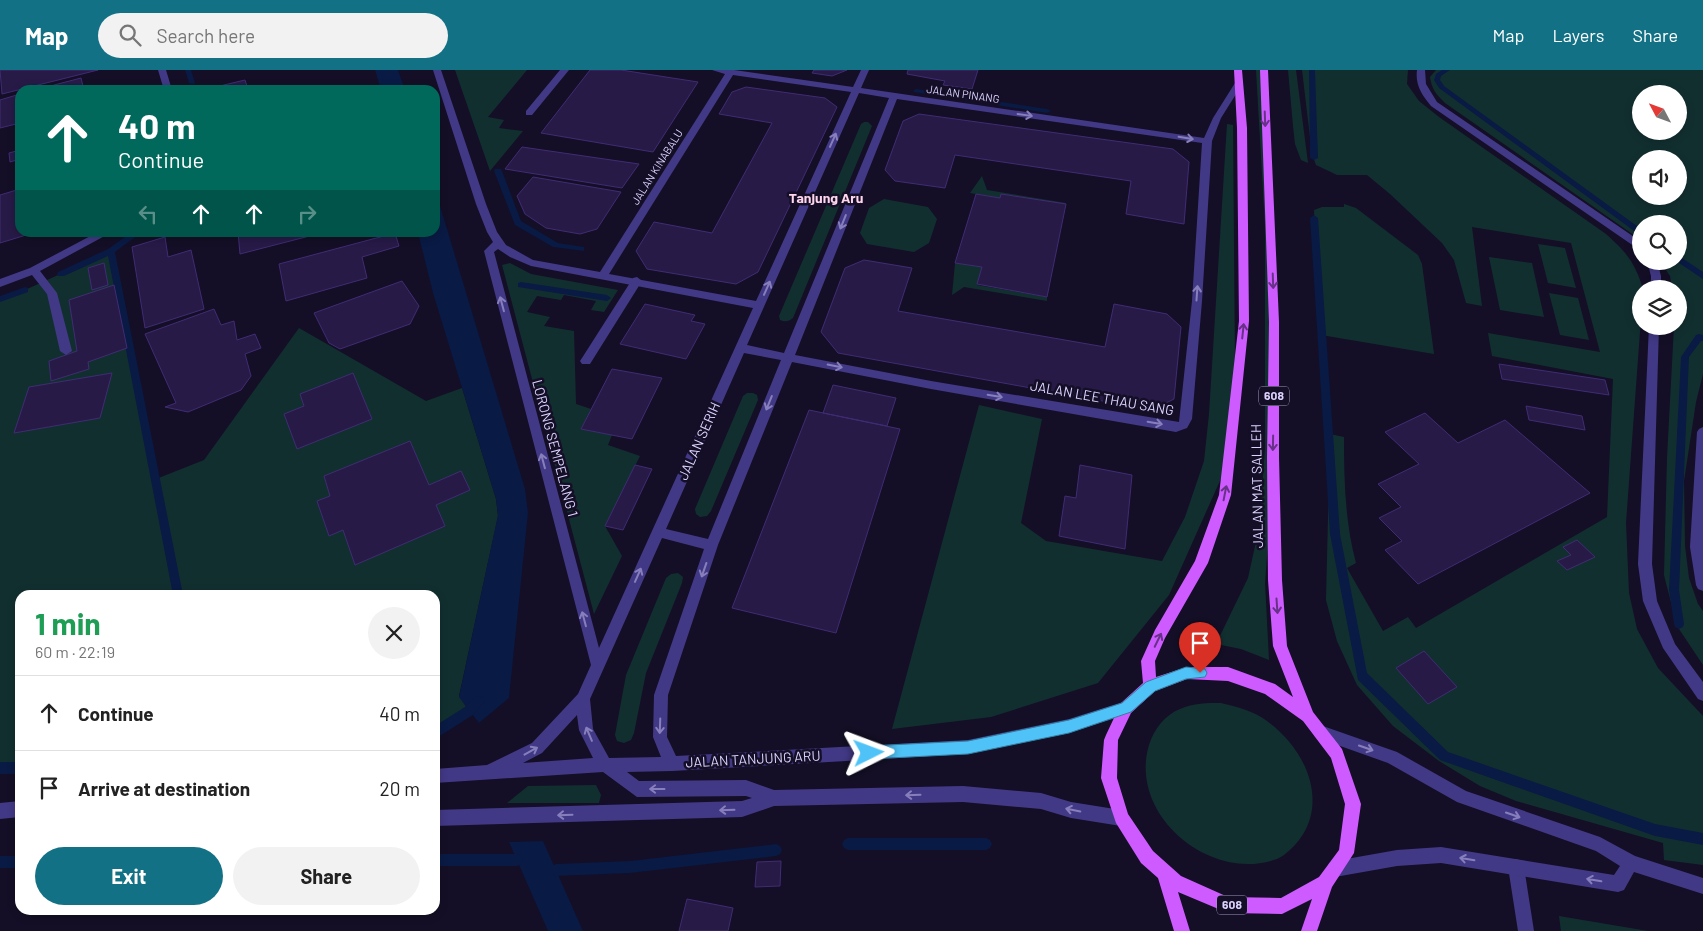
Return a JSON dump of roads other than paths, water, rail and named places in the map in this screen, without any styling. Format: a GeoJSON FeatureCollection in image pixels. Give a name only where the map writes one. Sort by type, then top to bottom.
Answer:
{"type":"FeatureCollection","features":[{"type":"Feature","properties":{"kind":"main road","name":"JALAN MAT SALLEH"},"geometry":{"type":"LineString","coordinates":[[1150,686],[1148,661],[1160,634],[1201,563],[1225,495],[1244,321],[1242,128],[1238,70]]}},
{"type":"Feature","properties":{"kind":"main road","name":"JALAN MAT SALLEH"},"geometry":{"type":"LineString","coordinates":[[1264,70],[1274,322],[1273,457],[1275,580],[1280,646],[1308,716]]}},
{"type":"Feature","properties":{"kind":"main road","name":"608"},"geometry":{"type":"LineString","coordinates":[[1309,931],[1325,883],[1346,853],[1353,804],[1337,754],[1308,716],[1270,689],[1228,674],[1186,673],[1150,686],[1126,708],[1111,740],[1109,778],[1121,818],[1147,857],[1175,882],[1228,905],[1282,906],[1325,883]]}},
{"type":"Feature","properties":{"kind":"main road"},"geometry":{"type":"LineString","coordinates":[[1164,871],[1182,931]]}},
{"type":"Feature","properties":{"kind":"street"},"geometry":{"type":"LineString","coordinates":[[162,70],[166,85]]}},
{"type":"Feature","properties":{"kind":"street"},"geometry":{"type":"LineString","coordinates":[[437,70],[478,196],[495,237],[514,255],[531,262],[759,305]]}},
{"type":"Feature","properties":{"kind":"street"},"geometry":{"type":"LineString","coordinates":[[529,113],[564,70]]}},
{"type":"Feature","properties":{"kind":"street","name":"JALAN PINANG"},"geometry":{"type":"LineString","coordinates":[[716,70],[1207,141]]}},
{"type":"Feature","properties":{"kind":"street","name":"JALAN SERIH"},"geometry":{"type":"LineString","coordinates":[[487,773],[537,748],[582,699],[865,70]]}},
{"type":"Feature","properties":{"kind":"street"},"geometry":{"type":"LineString","coordinates":[[1421,70],[1419,79],[1423,89],[1434,104],[1632,239]]}},
{"type":"Feature","properties":{"kind":"street","name":"JALAN KINABALU"},"geometry":{"type":"LineString","coordinates":[[603,275],[731,72]]}},
{"type":"Feature","properties":{"kind":"street","name":"JALAN LEE THAU SANG"},"geometry":{"type":"LineString","coordinates":[[787,357],[931,385],[1176,427],[1183,425],[1186,419],[1197,301],[1207,141],[1217,118],[1239,83]]}},
{"type":"Feature","properties":{"kind":"street"},"geometry":{"type":"LineString","coordinates":[[672,764],[660,737],[662,695],[712,545],[894,96]]}},
{"type":"Feature","properties":{"kind":"street"},"geometry":{"type":"LineString","coordinates":[[0,283],[34,270],[97,237]]}},
{"type":"Feature","properties":{"kind":"street","name":"LORONG SEMPELANG 1"},"geometry":{"type":"LineString","coordinates":[[495,237],[490,251],[495,274],[598,665]]}},
{"type":"Feature","properties":{"kind":"street"},"geometry":{"type":"LineString","coordinates":[[34,270],[52,293],[66,351]]}},
{"type":"Feature","properties":{"kind":"street"},"geometry":{"type":"LineString","coordinates":[[586,361],[637,282]]}},
{"type":"Feature","properties":{"kind":"street"},"geometry":{"type":"LineString","coordinates":[[1654,335],[1645,564],[1650,601],[1670,648],[1703,694]]}},
{"type":"Feature","properties":{"kind":"street"},"geometry":{"type":"LineString","coordinates":[[740,348],[787,357]]}},
{"type":"Feature","properties":{"kind":"street"},"geometry":{"type":"LineString","coordinates":[[1703,432],[1696,547],[1703,585]]}},
{"type":"Feature","properties":{"kind":"street"},"geometry":{"type":"LineString","coordinates":[[658,532],[712,545]]}},
{"type":"Feature","properties":{"kind":"street"},"geometry":{"type":"LineString","coordinates":[[582,699],[586,730],[605,765],[637,789],[746,788],[774,798]]}},
{"type":"Feature","properties":{"kind":"street","name":"JALAN TANJUNG ARU"},"geometry":{"type":"LineString","coordinates":[[440,776],[605,765],[672,764],[968,747],[1069,726],[1126,708]]}},
{"type":"Feature","properties":{"kind":"street"},"geometry":{"type":"LineString","coordinates":[[1320,732],[1392,757],[1462,797],[1600,845],[1631,863],[1703,886]]}},
{"type":"Feature","properties":{"kind":"street"},"geometry":{"type":"LineString","coordinates":[[440,818],[742,809],[774,798],[963,794],[1041,801],[1070,810],[1121,818]]}},
{"type":"Feature","properties":{"kind":"street"},"geometry":{"type":"LineString","coordinates":[[0,811],[15,810]]}},
{"type":"Feature","properties":{"kind":"street"},"geometry":{"type":"LineString","coordinates":[[1335,868],[1397,858],[1441,855],[1618,884],[1631,863]]}},
{"type":"Feature","properties":{"kind":"street"},"geometry":{"type":"LineString","coordinates":[[1516,866],[1526,931]]}},
{"type":"Feature","properties":{"kind":"water"},"geometry":{"type":"Polygon","coordinates":[[[375,70],[398,70],[403,85],[380,85],[375,70]]]}},
{"type":"Feature","properties":{"kind":"water"},"geometry":{"type":"Polygon","coordinates":[[[440,206],[525,489],[528,513],[509,698],[479,723],[459,697],[498,515],[496,499],[433,293],[419,237],[440,237],[440,206]]]}},
{"type":"Feature","properties":{"kind":"water"},"geometry":{"type":"Polygon","coordinates":[[[543,841],[583,931],[548,931],[509,842],[543,841]]]}},
{"type":"Feature","properties":{"kind":"waterway"},"geometry":{"type":"LineString","coordinates":[[188,70],[192,83]]}},
{"type":"Feature","properties":{"kind":"waterway"},"geometry":{"type":"LineString","coordinates":[[1312,70],[1314,158]]}},
{"type":"Feature","properties":{"kind":"waterway"},"geometry":{"type":"LineString","coordinates":[[1447,70],[1438,75],[1437,80],[1441,87],[1632,226]]}},
{"type":"Feature","properties":{"kind":"waterway"},"geometry":{"type":"LineString","coordinates":[[916,91],[1047,111]]}},
{"type":"Feature","properties":{"kind":"waterway"},"geometry":{"type":"LineString","coordinates":[[498,171],[518,223],[556,245],[581,249]]}},
{"type":"Feature","properties":{"kind":"waterway"},"geometry":{"type":"LineString","coordinates":[[1314,218],[1335,534],[1362,676],[1444,756],[1655,830],[1703,839]]}},
{"type":"Feature","properties":{"kind":"waterway"},"geometry":{"type":"LineString","coordinates":[[111,251],[131,237]]}},
{"type":"Feature","properties":{"kind":"waterway"},"geometry":{"type":"LineString","coordinates":[[61,274],[111,251]]}},
{"type":"Feature","properties":{"kind":"waterway"},"geometry":{"type":"LineString","coordinates":[[111,251],[177,590]]}},
{"type":"Feature","properties":{"kind":"waterway"},"geometry":{"type":"LineString","coordinates":[[1687,265],[1703,276]]}},
{"type":"Feature","properties":{"kind":"waterway"},"geometry":{"type":"LineString","coordinates":[[521,285],[607,298]]}},
{"type":"Feature","properties":{"kind":"waterway"},"geometry":{"type":"LineString","coordinates":[[0,299],[25,290]]}},
{"type":"Feature","properties":{"kind":"waterway"},"geometry":{"type":"LineString","coordinates":[[1679,624],[1674,590],[1685,357],[1699,337],[1703,338]]}},
{"type":"Feature","properties":{"kind":"waterway"},"geometry":{"type":"LineString","coordinates":[[440,730],[469,711],[479,701]]}},
{"type":"Feature","properties":{"kind":"waterway"},"geometry":{"type":"LineString","coordinates":[[0,768],[15,768]]}},
{"type":"Feature","properties":{"kind":"waterway"},"geometry":{"type":"LineString","coordinates":[[848,844],[986,844]]}},
{"type":"Feature","properties":{"kind":"waterway"},"geometry":{"type":"LineString","coordinates":[[556,870],[630,867],[776,850]]}},
{"type":"Feature","properties":{"kind":"waterway"},"geometry":{"type":"LineString","coordinates":[[440,860],[517,860]]}},
{"type":"Feature","properties":{"kind":"waterway"},"geometry":{"type":"LineString","coordinates":[[0,862],[15,862]]}},
{"type":"Feature","properties":{"kind":"district","name":"Tanjung Aru"},"geometry":{"type":"Point","coordinates":[826,198]}}]}
